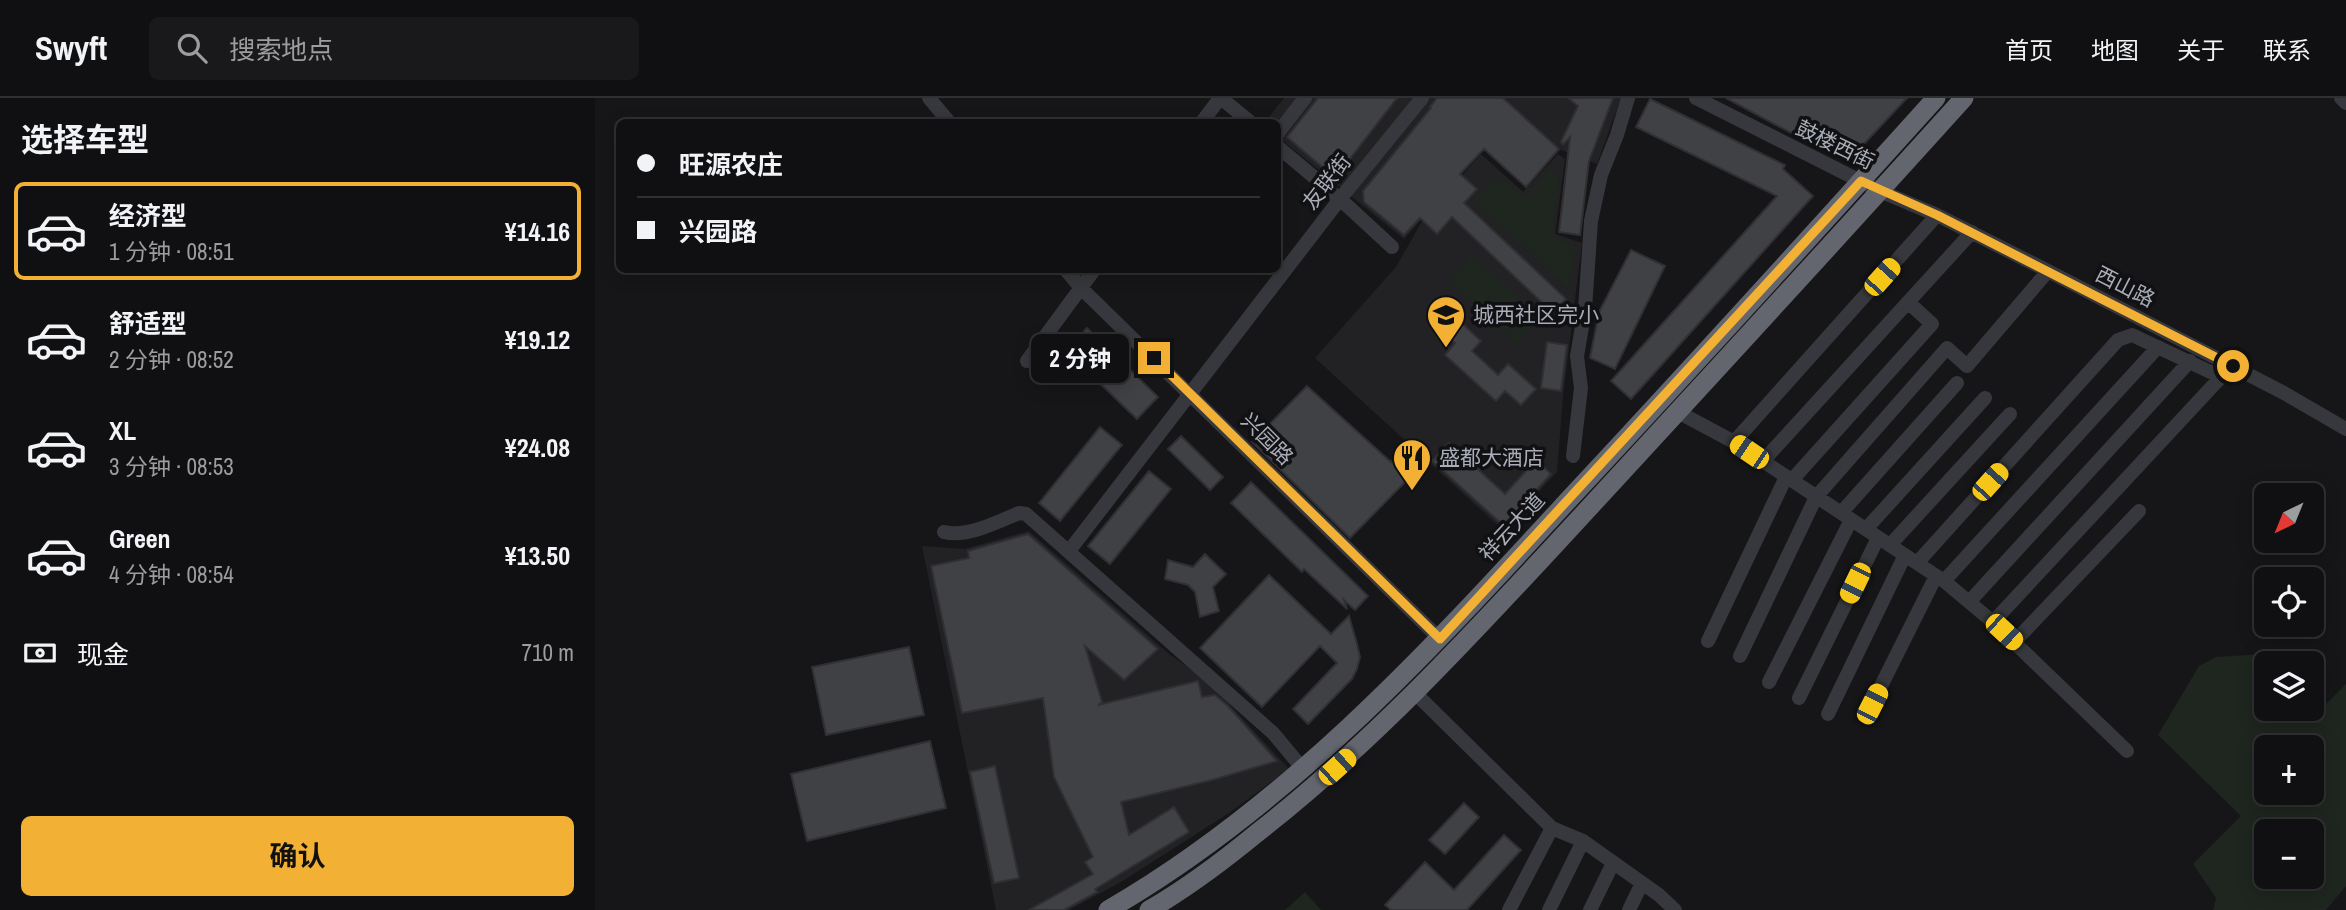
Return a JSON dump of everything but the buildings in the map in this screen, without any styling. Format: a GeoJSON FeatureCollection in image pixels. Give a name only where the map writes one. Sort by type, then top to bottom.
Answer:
{"type":"FeatureCollection","features":[{"type":"Feature","properties":{"kind":"highway","name":"祥云大道"},"geometry":{"type":"LineString","coordinates":[[1108,910],[1195,855],[1303,769],[1356,722],[1440,639],[1936,98]]}},
{"type":"Feature","properties":{"kind":"highway","name":"祥云大道"},"geometry":{"type":"LineString","coordinates":[[1149,910],[1207,872],[1277,818],[1337,767],[1415,693],[1678,412],[1964,98]]}},
{"type":"Feature","properties":{"kind":"street"},"geometry":{"type":"LineString","coordinates":[[929,98],[946,119]]}},
{"type":"Feature","properties":{"kind":"street"},"geometry":{"type":"LineString","coordinates":[[1204,119],[1220,98],[1246,119]]}},
{"type":"Feature","properties":{"kind":"street"},"geometry":{"type":"LineString","coordinates":[[1281,129],[1305,98]]}},
{"type":"Feature","properties":{"kind":"street","name":"友联街"},"geometry":{"type":"LineString","coordinates":[[1069,551],[1422,98]]}},
{"type":"Feature","properties":{"kind":"street"},"geometry":{"type":"LineString","coordinates":[[1573,456],[1581,388],[1577,356],[1585,309],[1591,221],[1601,175],[1617,135],[1627,98]]}},
{"type":"Feature","properties":{"kind":"street","name":"鼓楼西街"},"geometry":{"type":"LineString","coordinates":[[1696,98],[1880,191]]}},
{"type":"Feature","properties":{"kind":"street"},"geometry":{"type":"LineString","coordinates":[[2341,98],[2346,103]]}},
{"type":"Feature","properties":{"kind":"street"},"geometry":{"type":"LineString","coordinates":[[1281,149],[1341,199],[1392,247]]}},
{"type":"Feature","properties":{"kind":"street","name":"西山路"},"geometry":{"type":"LineString","coordinates":[[1880,191],[1972,232],[2233,366],[2346,429]]}},
{"type":"Feature","properties":{"kind":"street"},"geometry":{"type":"LineString","coordinates":[[1734,442],[1937,215]]}},
{"type":"Feature","properties":{"kind":"street"},"geometry":{"type":"LineString","coordinates":[[1763,461],[1972,232]]}},
{"type":"Feature","properties":{"kind":"street"},"geometry":{"type":"LineString","coordinates":[[1740,656],[1816,497],[1947,348],[1967,366],[2048,271]]}},
{"type":"Feature","properties":{"kind":"street","name":"兴园路"},"geometry":{"type":"LineString","coordinates":[[1068,273],[1440,639]]}},
{"type":"Feature","properties":{"kind":"street"},"geometry":{"type":"LineString","coordinates":[[1027,361],[1092,273]]}},
{"type":"Feature","properties":{"kind":"street"},"geometry":{"type":"LineString","coordinates":[[1708,641],[1789,479],[1932,324],[1908,302]]}},
{"type":"Feature","properties":{"kind":"street"},"geometry":{"type":"LineString","coordinates":[[1829,714],[1911,559],[2118,340],[2132,335],[2221,377]]}},
{"type":"Feature","properties":{"kind":"street"},"geometry":{"type":"LineString","coordinates":[[1872,704],[1940,578],[2158,347]]}},
{"type":"Feature","properties":{"kind":"street"},"geometry":{"type":"LineString","coordinates":[[1970,601],[2190,361]]}},
{"type":"Feature","properties":{"kind":"street"},"geometry":{"type":"LineString","coordinates":[[1993,622],[2233,366]]}},
{"type":"Feature","properties":{"kind":"street"},"geometry":{"type":"LineString","coordinates":[[1769,682],[1846,516],[1957,383]]}},
{"type":"Feature","properties":{"kind":"street"},"geometry":{"type":"LineString","coordinates":[[1799,698],[1878,537],[1985,398]]}},
{"type":"Feature","properties":{"kind":"street"},"geometry":{"type":"LineString","coordinates":[[1678,412],[1734,442],[1940,578],[2015,641],[2127,751]]}},
{"type":"Feature","properties":{"kind":"street"},"geometry":{"type":"LineString","coordinates":[[1878,537],[2010,414]]}},
{"type":"Feature","properties":{"kind":"street"},"geometry":{"type":"LineString","coordinates":[[2015,641],[2139,511]]}},
{"type":"Feature","properties":{"kind":"street"},"geometry":{"type":"LineString","coordinates":[[944,532],[953,534],[969,531],[1019,513],[1026,514],[1273,733],[1303,769]]}},
{"type":"Feature","properties":{"kind":"street"},"geometry":{"type":"LineString","coordinates":[[1415,693],[1552,828],[1583,841],[1659,895],[1673,909]]}},
{"type":"Feature","properties":{"kind":"street"},"geometry":{"type":"LineString","coordinates":[[1509,910],[1552,828]]}},
{"type":"Feature","properties":{"kind":"street"},"geometry":{"type":"LineString","coordinates":[[1549,910],[1583,841]]}},
{"type":"Feature","properties":{"kind":"street"},"geometry":{"type":"LineString","coordinates":[[1590,910],[1613,863]]}},
{"type":"Feature","properties":{"kind":"street"},"geometry":{"type":"LineString","coordinates":[[1629,910],[1642,883]]}},
{"type":"Feature","properties":{"kind":"shaded area"},"geometry":{"type":"Polygon","coordinates":[[[1284,98],[1621,98],[1597,164],[1559,149],[1526,187],[1484,149],[1404,239],[1281,139],[1281,119],[1267,119],[1284,98]]]}},
{"type":"Feature","properties":{"kind":"shaded area","name":"城西社区完小"},"geometry":{"type":"Polygon","coordinates":[[[1481,154],[1523,192],[1558,154],[1565,159],[1555,234],[1582,243],[1563,396],[1557,472],[1503,530],[1315,358],[1396,267],[1422,221],[1481,154]]]}},
{"type":"Feature","properties":{"kind":"shaded area"},"geometry":{"type":"Polygon","coordinates":[[[1550,169],[1559,176],[1552,236],[1576,247],[1568,289],[1473,201],[1498,175],[1523,198],[1550,169]]]}},
{"type":"Feature","properties":{"kind":"shaded area"},"geometry":{"type":"Polygon","coordinates":[[[1473,254],[1541,318],[1517,344],[1449,280],[1473,254]]]}},
{"type":"Feature","properties":{"kind":"shaded area"},"geometry":{"type":"Polygon","coordinates":[[[1029,531],[1169,654],[1208,681],[1289,769],[1229,813],[1121,882],[1069,910],[996,910],[922,546],[964,549],[1029,531]]]}},
{"type":"Feature","properties":{"kind":"shaded area"},"geometry":{"type":"Polygon","coordinates":[[[2254,655],[2254,721],[2324,721],[2324,706],[2346,684],[2346,886],[2326,910],[2213,910],[2216,898],[2193,864],[2241,816],[2158,735],[2199,666],[2216,657],[2254,655]]]}},
{"type":"Feature","properties":{"kind":"shaded area"},"geometry":{"type":"Polygon","coordinates":[[[1305,892],[1321,910],[1285,910],[1305,892]]]}},
{"type":"Feature","properties":{"kind":"place","name":"城西社区完小"},"geometry":{"type":"Point","coordinates":[1446,349]}},
{"type":"Feature","properties":{"kind":"place","name":"盛都大酒店"},"geometry":{"type":"Point","coordinates":[1412,492]}},
{"type":"Feature","properties":{"kind":"route"},"geometry":{"type":"LineString","coordinates":[[1154,358],[1440,639],[1861,181],[1937,215],[2233,366]]}}]}
